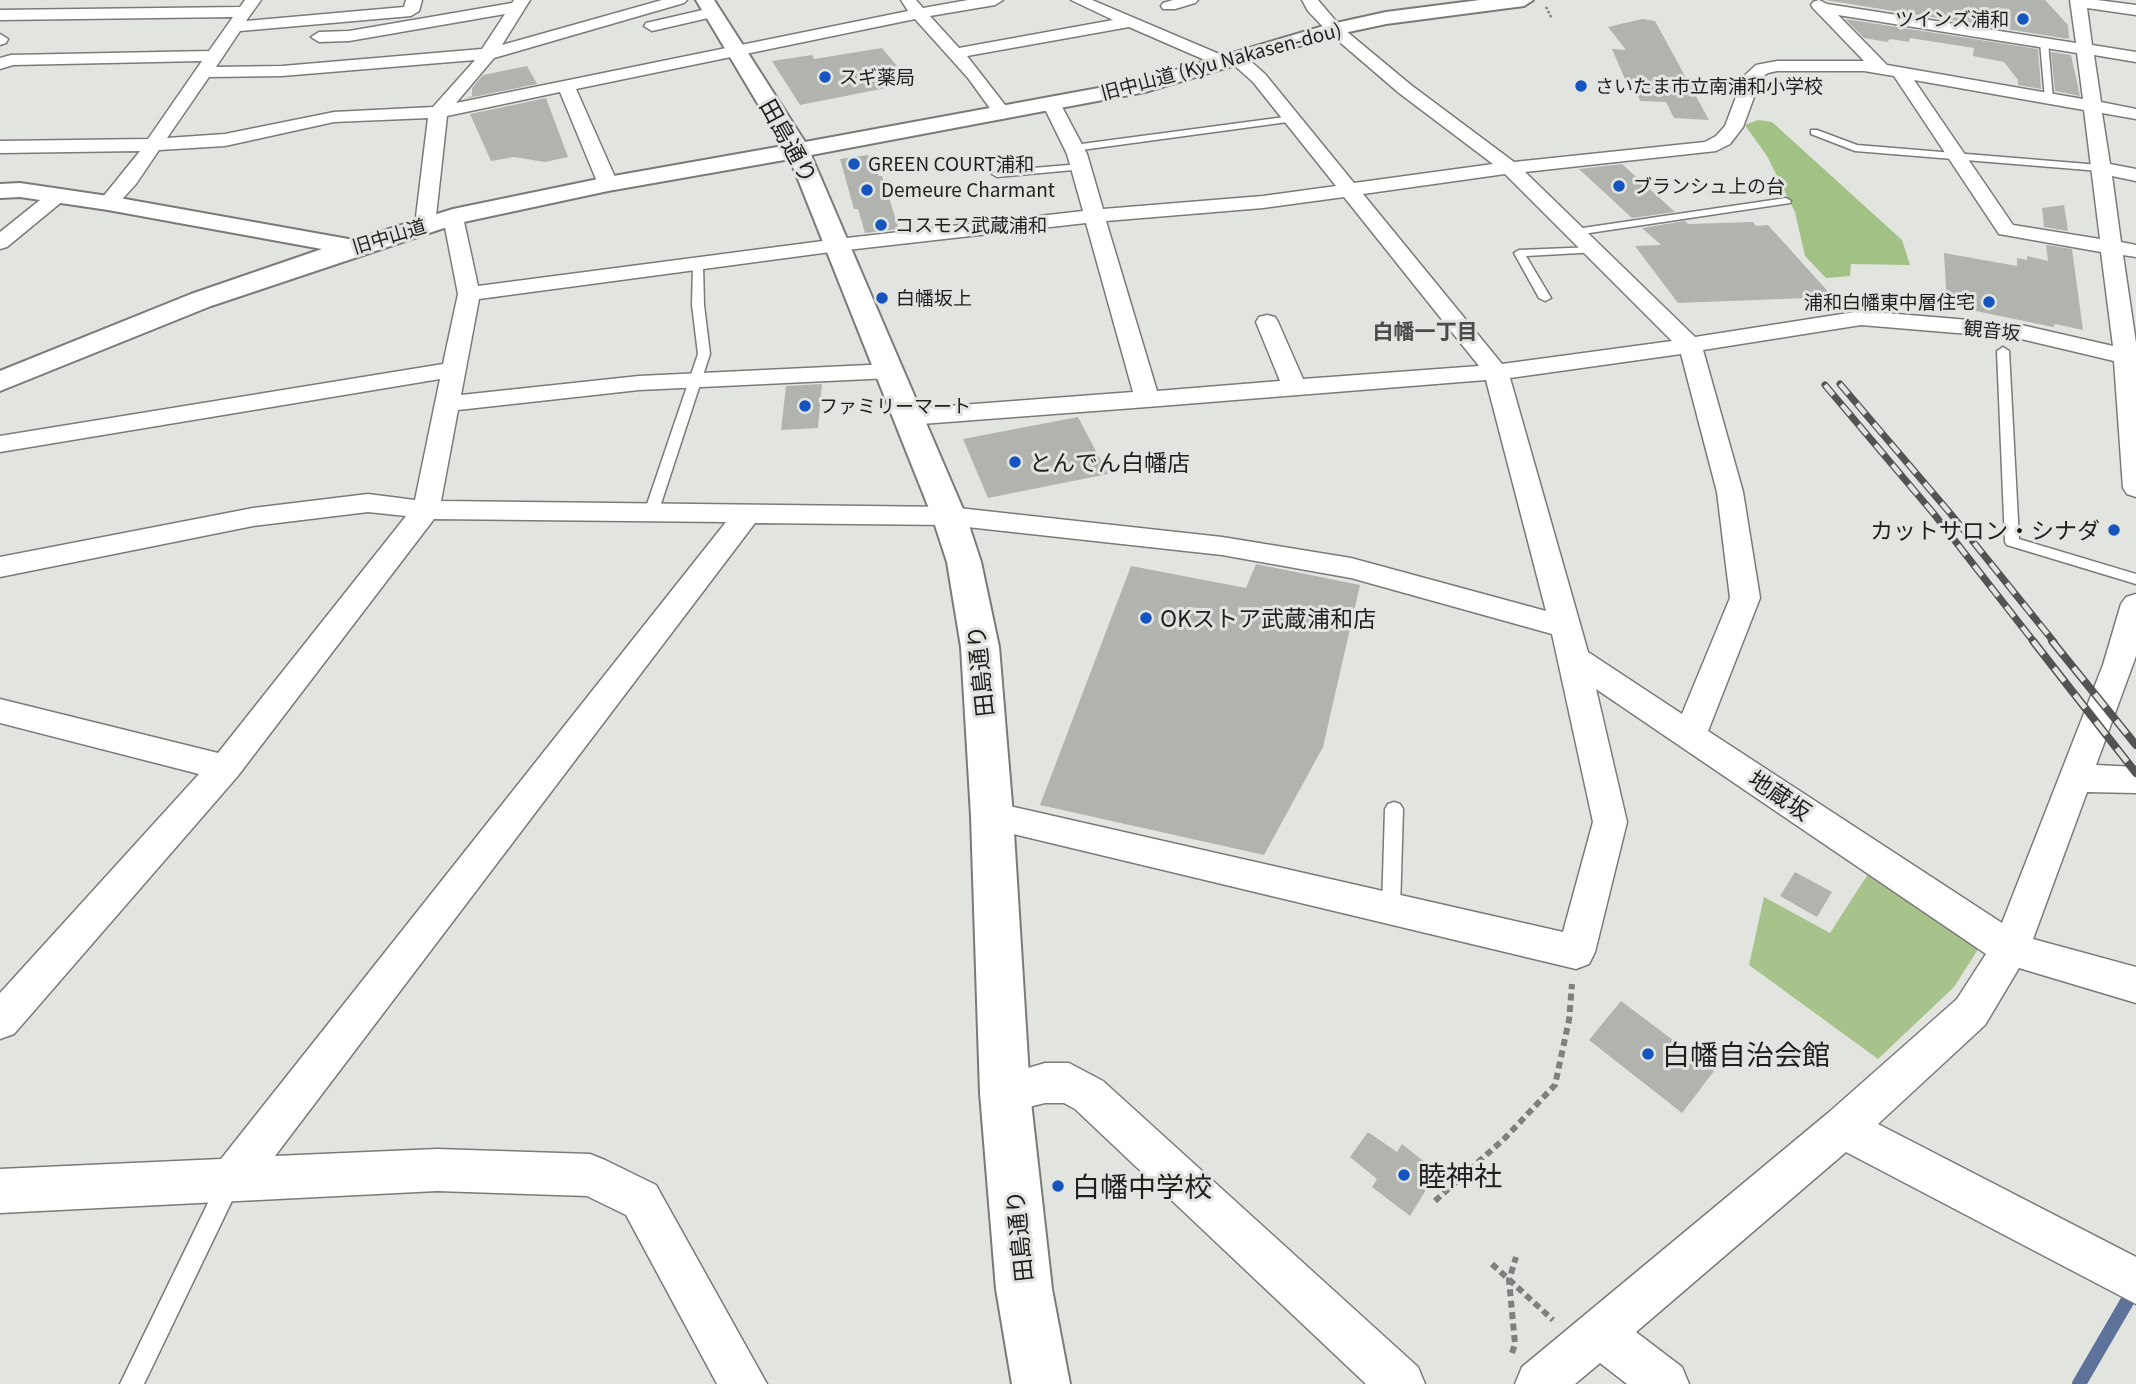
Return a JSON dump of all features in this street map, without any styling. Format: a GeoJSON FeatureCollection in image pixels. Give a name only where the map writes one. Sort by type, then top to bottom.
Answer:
{"type":"FeatureCollection","features":[{"type":"Feature","properties":{"kind":"main road","name":"旧中山道 (Kyu Nakasen-dou)"},"geometry":{"type":"LineString","coordinates":[[796,150],[1144,86],[1233,62],[1334,29],[1495,2],[1524,0]]}},
{"type":"Feature","properties":{"kind":"main road","name":"田島通り"},"geometry":{"type":"LineString","coordinates":[[708,7],[737,51],[811,178],[949,516],[964,562],[980,647],[992,816],[1005,1093],[1024,1289],[1041,1384]]}},
{"type":"Feature","properties":{"kind":"main road","name":"旧中山道"},"geometry":{"type":"LineString","coordinates":[[0,382],[201,300],[354,247],[439,221],[608,184],[796,150]]}},
{"type":"Feature","properties":{"kind":"main road"},"geometry":{"type":"LineString","coordinates":[[0,191],[57,195],[108,203],[354,247]]}},
{"type":"Feature","properties":{"kind":"street"},"geometry":{"type":"LineString","coordinates":[[150,13],[166,0]]}},
{"type":"Feature","properties":{"kind":"street"},"geometry":{"type":"LineString","coordinates":[[234,27],[411,11],[414,0]]}},
{"type":"Feature","properties":{"kind":"street"},"geometry":{"type":"LineString","coordinates":[[202,72],[282,71],[488,54],[679,0]]}},
{"type":"Feature","properties":{"kind":"street"},"geometry":{"type":"LineString","coordinates":[[0,147],[225,141],[334,117],[438,112],[737,51],[913,6],[995,0]]}},
{"type":"Feature","properties":{"kind":"street"},"geometry":{"type":"LineString","coordinates":[[992,816],[1576,952],[1610,822],[1570,643],[1496,372],[1259,78],[1233,62],[1080,0]]}},
{"type":"Feature","properties":{"kind":"street"},"geometry":{"type":"LineString","coordinates":[[1168,6],[1190,0]]}},
{"type":"Feature","properties":{"kind":"street"},"geometry":{"type":"LineString","coordinates":[[1310,0],[1334,29],[1405,89],[1510,167],[1690,345],[1730,492],[1745,598],[1690,735]]}},
{"type":"Feature","properties":{"kind":"street"},"geometry":{"type":"LineString","coordinates":[[2136,10],[2078,1],[2111,246],[2131,357],[2136,488]]}},
{"type":"Feature","properties":{"kind":"street"},"geometry":{"type":"LineString","coordinates":[[334,18],[316,41],[519,3]]}},
{"type":"Feature","properties":{"kind":"street"},"geometry":{"type":"LineString","coordinates":[[0,1021],[225,768],[426,510],[469,294],[439,221],[438,112],[488,54],[519,3]]}},
{"type":"Feature","properties":{"kind":"street"},"geometry":{"type":"LineString","coordinates":[[1818,4],[2136,57]]}},
{"type":"Feature","properties":{"kind":"street"},"geometry":{"type":"LineString","coordinates":[[1818,4],[1890,71],[1955,155],[2006,230],[2136,251]]}},
{"type":"Feature","properties":{"kind":"street"},"geometry":{"type":"LineString","coordinates":[[0,15],[150,13],[249,6]]}},
{"type":"Feature","properties":{"kind":"street"},"geometry":{"type":"LineString","coordinates":[[108,203],[129,180],[249,6]]}},
{"type":"Feature","properties":{"kind":"street"},"geometry":{"type":"LineString","coordinates":[[913,6],[957,54],[1003,114]]}},
{"type":"Feature","properties":{"kind":"street"},"geometry":{"type":"LineString","coordinates":[[647,27],[708,7]]}},
{"type":"Feature","properties":{"kind":"street"},"geometry":{"type":"LineString","coordinates":[[957,54],[1129,22]]}},
{"type":"Feature","properties":{"kind":"street"},"geometry":{"type":"LineString","coordinates":[[4,61],[213,56]]}},
{"type":"Feature","properties":{"kind":"street"},"geometry":{"type":"LineString","coordinates":[[469,294],[838,245],[1096,216],[1263,202],[1510,167],[1709,147],[1723,140],[1734,127],[1753,76],[1762,69],[1864,66],[2136,114]]}},
{"type":"Feature","properties":{"kind":"street"},"geometry":{"type":"LineString","coordinates":[[566,86],[608,184]]}},
{"type":"Feature","properties":{"kind":"street"},"geometry":{"type":"LineString","coordinates":[[1052,105],[1077,158],[1096,216],[1147,400]]}},
{"type":"Feature","properties":{"kind":"street"},"geometry":{"type":"LineString","coordinates":[[2100,168],[2136,175]]}},
{"type":"Feature","properties":{"kind":"street"},"geometry":{"type":"LineString","coordinates":[[0,243],[57,195]]}},
{"type":"Feature","properties":{"kind":"street","name":"観音坂"},"geometry":{"type":"LineString","coordinates":[[908,417],[1496,372],[1861,318],[2017,331],[2131,357]]}},
{"type":"Feature","properties":{"kind":"street"},"geometry":{"type":"LineString","coordinates":[[1267,322],[1295,389]]}},
{"type":"Feature","properties":{"kind":"street"},"geometry":{"type":"LineString","coordinates":[[0,444],[454,369]]}},
{"type":"Feature","properties":{"kind":"street"},"geometry":{"type":"LineString","coordinates":[[447,404],[639,383],[890,371]]}},
{"type":"Feature","properties":{"kind":"street","name":"地蔵坂"},"geometry":{"type":"LineString","coordinates":[[0,567],[253,517],[368,503],[426,510],[949,516],[1222,546],[1352,568],[1570,643],[1690,735],[1997,941],[2136,985]]}},
{"type":"Feature","properties":{"kind":"street"},"geometry":{"type":"LineString","coordinates":[[231,1180],[747,514]]}},
{"type":"Feature","properties":{"kind":"street"},"geometry":{"type":"LineString","coordinates":[[1539,1384],[1843,1128],[1970,1012],[1997,941],[2076,778],[2118,665],[2136,604]]}},
{"type":"Feature","properties":{"kind":"street"},"geometry":{"type":"LineString","coordinates":[[0,711],[225,768]]}},
{"type":"Feature","properties":{"kind":"street"},"geometry":{"type":"LineString","coordinates":[[2076,778],[2136,780]]}},
{"type":"Feature","properties":{"kind":"street"},"geometry":{"type":"LineString","coordinates":[[1005,1093],[1045,1083],[1069,1083],[1089,1095],[1401,1384]]}},
{"type":"Feature","properties":{"kind":"street"},"geometry":{"type":"LineString","coordinates":[[1843,1128],[2136,1281]]}},
{"type":"Feature","properties":{"kind":"street"},"geometry":{"type":"LineString","coordinates":[[0,1191],[437,1170],[590,1175],[640,1200],[743,1384]]}},
{"type":"Feature","properties":{"kind":"street"},"geometry":{"type":"LineString","coordinates":[[1590,1340],[1665,1384]]}},
{"type":"Feature","properties":{"kind":"lane"},"geometry":{"type":"LineString","coordinates":[[2044,42],[2049,99]]}},
{"type":"Feature","properties":{"kind":"lane"},"geometry":{"type":"LineString","coordinates":[[996,174],[1292,118]]}},
{"type":"Feature","properties":{"kind":"lane"},"geometry":{"type":"LineString","coordinates":[[1814,132],[1855,148],[2100,168]]}},
{"type":"Feature","properties":{"kind":"lane"},"geometry":{"type":"LineString","coordinates":[[1576,232],[1786,201]]}},
{"type":"Feature","properties":{"kind":"lane"},"geometry":{"type":"LineString","coordinates":[[1545,299],[1519,253],[1594,250]]}},
{"type":"Feature","properties":{"kind":"lane"},"geometry":{"type":"LineString","coordinates":[[651,513],[704,354],[698,304],[698,264]]}},
{"type":"Feature","properties":{"kind":"lane"},"geometry":{"type":"LineString","coordinates":[[2003,351],[2011,541],[2136,579]]}},
{"type":"Feature","properties":{"kind":"lane"},"geometry":{"type":"LineString","coordinates":[[1391,909],[1394,809]]}},
{"type":"Feature","properties":{"kind":"lane"},"geometry":{"type":"LineString","coordinates":[[132,1384],[231,1180]]}},
{"type":"Feature","properties":{"kind":"path"},"geometry":{"type":"LineString","coordinates":[[1545,5],[1552,19]]}},
{"type":"Feature","properties":{"kind":"path"},"geometry":{"type":"LineString","coordinates":[[1435,1201],[1505,1138],[1555,1085],[1569,1020],[1576,952]]}},
{"type":"Feature","properties":{"kind":"path"},"geometry":{"type":"LineString","coordinates":[[1511,1358],[1515,1344],[1509,1280],[1516,1257]]}},
{"type":"Feature","properties":{"kind":"path"},"geometry":{"type":"LineString","coordinates":[[1492,1264],[1509,1280],[1590,1340]]}},
{"type":"Feature","properties":{"kind":"green space"},"geometry":{"type":"Polygon","coordinates":[[[1758,120],[1772,122],[1902,240],[1910,265],[1851,264],[1850,276],[1826,278],[1805,256],[1795,212],[1767,156],[1745,125],[1758,120]]]}},
{"type":"Feature","properties":{"kind":"green space"},"geometry":{"type":"Polygon","coordinates":[[[1868,874],[1979,948],[1954,987],[1878,1059],[1749,965],[1764,897],[1830,933],[1868,874]]]}},
{"type":"Feature","properties":{"kind":"building"},"geometry":{"type":"Polygon","coordinates":[[[1825,0],[2045,0],[2068,25],[2069,39],[1825,0]]]}},
{"type":"Feature","properties":{"kind":"building"},"geometry":{"type":"Polygon","coordinates":[[[1642,19],[1655,21],[1709,120],[1674,118],[1666,102],[1640,101],[1634,87],[1628,86],[1612,49],[1626,50],[1608,27],[1642,19]]]}},
{"type":"Feature","properties":{"kind":"building"},"geometry":{"type":"Polygon","coordinates":[[[1845,19],[2038,49],[2041,89],[2018,85],[2018,80],[2004,62],[1973,56],[1974,48],[1910,38],[1909,42],[1890,39],[1887,42],[1864,38],[1845,19]]]}},
{"type":"Feature","properties":{"kind":"building"},"geometry":{"type":"Polygon","coordinates":[[[882,48],[911,83],[800,105],[772,61],[812,55],[814,59],[882,48]]]}},
{"type":"Feature","properties":{"kind":"building"},"geometry":{"type":"Polygon","coordinates":[[[2051,52],[2071,55],[2080,96],[2055,91],[2051,52]]]}},
{"type":"Feature","properties":{"kind":"building"},"geometry":{"type":"Polygon","coordinates":[[[527,66],[537,84],[463,99],[472,96],[472,88],[483,75],[527,66]]]}},
{"type":"Feature","properties":{"kind":"building"},"geometry":{"type":"Polygon","coordinates":[[[546,98],[568,157],[545,162],[514,157],[491,161],[470,114],[546,98]]]}},
{"type":"Feature","properties":{"kind":"building"},"geometry":{"type":"Polygon","coordinates":[[[868,155],[879,176],[882,176],[899,229],[865,233],[858,209],[854,209],[840,159],[868,155]]]}},
{"type":"Feature","properties":{"kind":"building","name":"ブランシュ上の台"},"geometry":{"type":"Polygon","coordinates":[[[1622,164],[1675,212],[1632,218],[1579,169],[1622,164]]]}},
{"type":"Feature","properties":{"kind":"building"},"geometry":{"type":"Polygon","coordinates":[[[2064,205],[2068,231],[2044,227],[2042,208],[2064,205]]]}},
{"type":"Feature","properties":{"kind":"building"},"geometry":{"type":"Polygon","coordinates":[[[1685,221],[1688,224],[1753,222],[1756,226],[1768,225],[1833,297],[1678,303],[1635,246],[1661,245],[1642,228],[1685,221]]]}},
{"type":"Feature","properties":{"kind":"building"},"geometry":{"type":"Polygon","coordinates":[[[2046,245],[2072,249],[2083,330],[2055,324],[2053,327],[1947,305],[1944,253],[2017,266],[2017,258],[2027,260],[2027,256],[2048,261],[2046,245]]]}},
{"type":"Feature","properties":{"kind":"building"},"geometry":{"type":"Polygon","coordinates":[[[822,384],[818,428],[781,430],[786,386],[822,384]]]}},
{"type":"Feature","properties":{"kind":"building"},"geometry":{"type":"Polygon","coordinates":[[[1078,417],[1108,474],[988,498],[963,439],[1078,417]]]}},
{"type":"Feature","properties":{"kind":"building"},"geometry":{"type":"Polygon","coordinates":[[[1256,564],[1360,585],[1323,747],[1264,855],[1040,805],[1131,566],[1246,588],[1256,564]]]}},
{"type":"Feature","properties":{"kind":"building"},"geometry":{"type":"Polygon","coordinates":[[[1795,872],[1832,892],[1817,917],[1780,896],[1795,872]]]}},
{"type":"Feature","properties":{"kind":"building"},"geometry":{"type":"Polygon","coordinates":[[[1621,1001],[1714,1071],[1682,1113],[1589,1040],[1621,1001]]]}},
{"type":"Feature","properties":{"kind":"building","name":"睦神社"},"geometry":{"type":"Polygon","coordinates":[[[1368,1132],[1397,1152],[1402,1144],[1437,1172],[1410,1216],[1372,1187],[1377,1179],[1350,1157],[1368,1132]]]}},
{"type":"Feature","properties":{"kind":"waterway"},"geometry":{"type":"LineString","coordinates":[[2079,1384],[2136,1286]]}},
{"type":"Feature","properties":{"kind":"railway"},"geometry":{"type":"LineString","coordinates":[[1840,384],[1950,513],[2054,642]]}},
{"type":"Feature","properties":{"kind":"railway"},"geometry":{"type":"LineString","coordinates":[[1825,385],[1934,514],[2034,642]]}},
{"type":"Feature","properties":{"kind":"railway"},"geometry":{"type":"LineString","coordinates":[[2033,641],[2136,773]]}},
{"type":"Feature","properties":{"kind":"railway"},"geometry":{"type":"LineString","coordinates":[[2052,641],[2136,745]]}},
{"type":"Feature","properties":{"kind":"place","name":"ツインズ浦和"},"geometry":{"type":"Point","coordinates":[2023,19]}},
{"type":"Feature","properties":{"kind":"place","name":"スギ薬局"},"geometry":{"type":"Point","coordinates":[825,77]}},
{"type":"Feature","properties":{"kind":"place","name":"さいたま市立南浦和小学校"},"geometry":{"type":"Point","coordinates":[1581,86]}},
{"type":"Feature","properties":{"kind":"place","name":"GREEN COURT浦和"},"geometry":{"type":"Point","coordinates":[854,164]}},
{"type":"Feature","properties":{"kind":"place","name":"ブランシュ上の台"},"geometry":{"type":"Point","coordinates":[1619,186]}},
{"type":"Feature","properties":{"kind":"place","name":"Demeure Charmant"},"geometry":{"type":"Point","coordinates":[867,190]}},
{"type":"Feature","properties":{"kind":"place","name":"コスモス武蔵浦和"},"geometry":{"type":"Point","coordinates":[881,225]}},
{"type":"Feature","properties":{"kind":"place","name":"白幡坂上"},"geometry":{"type":"Point","coordinates":[882,298]}},
{"type":"Feature","properties":{"kind":"place","name":"浦和白幡東中層住宅"},"geometry":{"type":"Point","coordinates":[1989,302]}},
{"type":"Feature","properties":{"kind":"place","name":"ファミリーマート"},"geometry":{"type":"Point","coordinates":[805,406]}},
{"type":"Feature","properties":{"kind":"place","name":"とんでん白幡店"},"geometry":{"type":"Point","coordinates":[1015,462]}},
{"type":"Feature","properties":{"kind":"place","name":"カットサロン・シナダ"},"geometry":{"type":"Point","coordinates":[2114,530]}},
{"type":"Feature","properties":{"kind":"place","name":"OKストア武蔵浦和店"},"geometry":{"type":"Point","coordinates":[1146,618]}},
{"type":"Feature","properties":{"kind":"place","name":"白幡自治会館"},"geometry":{"type":"Point","coordinates":[1648,1054]}},
{"type":"Feature","properties":{"kind":"place","name":"睦神社"},"geometry":{"type":"Point","coordinates":[1404,1175]}},
{"type":"Feature","properties":{"kind":"place","name":"白幡中学校"},"geometry":{"type":"Point","coordinates":[1058,1186]}},
{"type":"Feature","properties":{"kind":"district","name":"白幡一丁目"},"geometry":{"type":"Point","coordinates":[1425,331]}}]}
